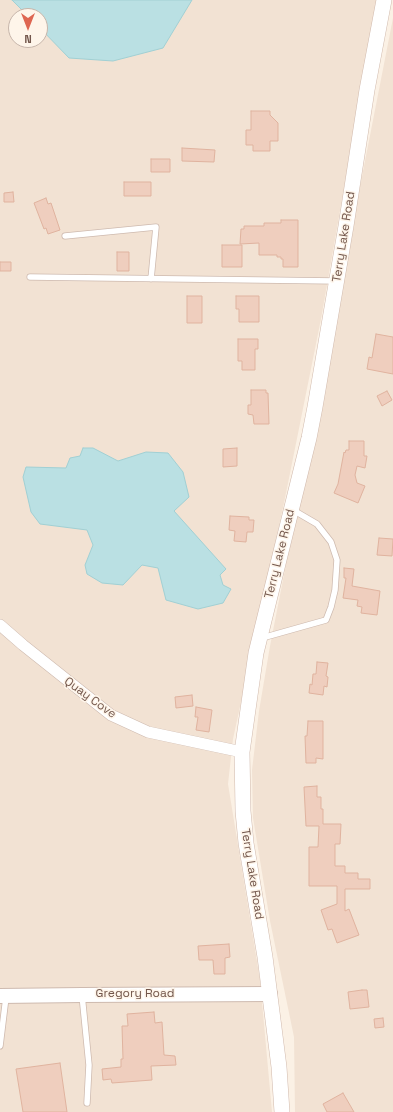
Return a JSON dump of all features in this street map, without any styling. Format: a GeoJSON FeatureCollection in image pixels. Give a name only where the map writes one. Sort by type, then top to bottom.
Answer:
{"type":"FeatureCollection","features":[{"type":"Feature","properties":{"kind":"main road","name":"Terry Lake Road"},"geometry":{"type":"LineString","coordinates":[[282,1112],[279,1067],[270,994],[246,843],[243,811],[242,752],[256,653],[314,413],[337,281],[367,90],[384,0]]}},
{"type":"Feature","properties":{"kind":"street","name":"Quay Cove"},"geometry":{"type":"LineString","coordinates":[[0,625],[35,655],[111,715],[148,732],[242,752]]}},
{"type":"Feature","properties":{"kind":"street","name":"Gregory Road"},"geometry":{"type":"LineString","coordinates":[[3,996],[82,994],[270,994]]}},
{"type":"Feature","properties":{"kind":"lane"},"geometry":{"type":"LineString","coordinates":[[64,236],[156,227],[151,279]]}},
{"type":"Feature","properties":{"kind":"lane"},"geometry":{"type":"LineString","coordinates":[[30,277],[337,281]]}},
{"type":"Feature","properties":{"kind":"lane"},"geometry":{"type":"LineString","coordinates":[[260,639],[326,620],[331,607],[335,590],[337,560],[331,542],[316,524],[291,508]]}},
{"type":"Feature","properties":{"kind":"lane"},"geometry":{"type":"LineString","coordinates":[[82,994],[89,1065],[88,1103]]}},
{"type":"Feature","properties":{"kind":"lane"},"geometry":{"type":"LineString","coordinates":[[0,1046],[3,996]]}},
{"type":"Feature","properties":{"kind":"shaded area"},"geometry":{"type":"Polygon","coordinates":[[[0,0],[377,0],[321,319],[284,503],[233,739],[228,784],[260,980],[272,1112],[0,1112],[0,0]]]}},
{"type":"Feature","properties":{"kind":"shaded area"},"geometry":{"type":"Polygon","coordinates":[[[393,18],[393,1112],[295,1112],[294,1037],[270,921],[253,818],[252,770],[259,711],[270,646],[393,18]]]}},
{"type":"Feature","properties":{"kind":"water"},"geometry":{"type":"Polygon","coordinates":[[[12,0],[192,0],[163,48],[113,61],[69,58],[48,36],[48,8],[20,8],[12,0]]]}},
{"type":"Feature","properties":{"kind":"water"},"geometry":{"type":"Polygon","coordinates":[[[83,448],[93,448],[118,461],[146,452],[168,453],[183,472],[189,497],[174,511],[226,569],[220,575],[223,585],[231,589],[223,603],[198,609],[166,600],[158,568],[142,565],[123,585],[102,583],[87,574],[85,565],[93,545],[87,530],[40,524],[31,512],[23,477],[26,467],[66,468],[70,458],[80,456],[83,448]]]}},
{"type":"Feature","properties":{"kind":"building"},"geometry":{"type":"Polygon","coordinates":[[[251,111],[270,111],[270,115],[278,123],[278,141],[270,141],[270,151],[253,151],[253,145],[246,145],[246,130],[251,130],[251,111]]]}},
{"type":"Feature","properties":{"kind":"building"},"geometry":{"type":"Polygon","coordinates":[[[182,148],[215,150],[214,162],[182,161],[182,148]]]}},
{"type":"Feature","properties":{"kind":"building"},"geometry":{"type":"Polygon","coordinates":[[[151,159],[170,159],[170,172],[151,172],[151,159]]]}},
{"type":"Feature","properties":{"kind":"building"},"geometry":{"type":"Polygon","coordinates":[[[124,182],[151,182],[151,196],[124,196],[124,182]]]}},
{"type":"Feature","properties":{"kind":"building"},"geometry":{"type":"Polygon","coordinates":[[[13,192],[14,202],[4,202],[4,193],[13,192]]]}},
{"type":"Feature","properties":{"kind":"building"},"geometry":{"type":"Polygon","coordinates":[[[46,198],[48,204],[51,203],[60,230],[48,234],[46,228],[44,229],[34,203],[46,198]]]}},
{"type":"Feature","properties":{"kind":"building"},"geometry":{"type":"Polygon","coordinates":[[[281,220],[298,220],[298,267],[283,267],[283,259],[281,259],[281,257],[277,257],[277,255],[259,255],[259,243],[240,244],[241,229],[244,229],[244,226],[264,226],[264,223],[281,223],[281,220]]]}},
{"type":"Feature","properties":{"kind":"building"},"geometry":{"type":"Polygon","coordinates":[[[222,245],[242,245],[242,267],[222,267],[222,245]]]}},
{"type":"Feature","properties":{"kind":"building"},"geometry":{"type":"Polygon","coordinates":[[[117,252],[129,252],[129,271],[117,271],[117,252]]]}},
{"type":"Feature","properties":{"kind":"building"},"geometry":{"type":"Polygon","coordinates":[[[0,262],[11,262],[11,271],[0,271],[0,262]]]}},
{"type":"Feature","properties":{"kind":"building"},"geometry":{"type":"Polygon","coordinates":[[[187,296],[202,296],[202,323],[187,323],[187,296]]]}},
{"type":"Feature","properties":{"kind":"building"},"geometry":{"type":"Polygon","coordinates":[[[236,296],[259,296],[259,322],[239,322],[239,309],[236,309],[236,296]]]}},
{"type":"Feature","properties":{"kind":"building"},"geometry":{"type":"Polygon","coordinates":[[[376,334],[393,337],[393,374],[367,369],[369,357],[372,358],[376,334]]]}},
{"type":"Feature","properties":{"kind":"building"},"geometry":{"type":"Polygon","coordinates":[[[238,339],[258,339],[258,349],[255,349],[255,370],[242,370],[242,361],[238,361],[238,339]]]}},
{"type":"Feature","properties":{"kind":"building"},"geometry":{"type":"Polygon","coordinates":[[[251,390],[266,390],[266,393],[268,393],[269,424],[254,424],[253,415],[248,414],[248,405],[251,405],[251,390]]]}},
{"type":"Feature","properties":{"kind":"building"},"geometry":{"type":"Polygon","coordinates":[[[387,391],[392,400],[382,406],[377,396],[387,391]]]}},
{"type":"Feature","properties":{"kind":"building"},"geometry":{"type":"Polygon","coordinates":[[[349,441],[364,441],[364,456],[367,456],[365,468],[357,466],[355,475],[357,483],[365,486],[358,503],[334,493],[338,484],[344,452],[345,453],[346,450],[349,450],[349,441]]]}},
{"type":"Feature","properties":{"kind":"building"},"geometry":{"type":"Polygon","coordinates":[[[237,448],[237,466],[223,467],[223,449],[237,448]]]}},
{"type":"Feature","properties":{"kind":"building"},"geometry":{"type":"Polygon","coordinates":[[[230,516],[249,517],[249,520],[254,520],[253,532],[247,532],[246,542],[234,541],[235,531],[229,530],[230,516]]]}},
{"type":"Feature","properties":{"kind":"building"},"geometry":{"type":"Polygon","coordinates":[[[379,538],[393,539],[392,556],[377,555],[379,538]]]}},
{"type":"Feature","properties":{"kind":"building"},"geometry":{"type":"Polygon","coordinates":[[[344,568],[354,569],[352,586],[380,591],[377,615],[361,613],[362,607],[357,606],[358,600],[343,598],[346,578],[344,578],[344,568]]]}},
{"type":"Feature","properties":{"kind":"building"},"geometry":{"type":"Polygon","coordinates":[[[317,662],[328,663],[326,676],[328,677],[327,687],[324,686],[323,695],[309,693],[310,684],[312,685],[313,674],[316,674],[317,662]]]}},
{"type":"Feature","properties":{"kind":"building"},"geometry":{"type":"Polygon","coordinates":[[[192,695],[193,706],[176,708],[175,697],[192,695]]]}},
{"type":"Feature","properties":{"kind":"building"},"geometry":{"type":"Polygon","coordinates":[[[196,707],[212,710],[209,732],[196,730],[198,717],[195,717],[196,707]]]}},
{"type":"Feature","properties":{"kind":"building"},"geometry":{"type":"Polygon","coordinates":[[[308,721],[323,721],[323,759],[316,758],[316,763],[306,763],[305,736],[307,736],[308,721]]]}},
{"type":"Feature","properties":{"kind":"building"},"geometry":{"type":"Polygon","coordinates":[[[317,786],[317,797],[321,797],[321,809],[323,809],[323,824],[341,824],[340,844],[335,844],[335,866],[345,866],[345,873],[358,873],[358,879],[370,879],[370,889],[345,889],[345,911],[349,909],[359,935],[337,943],[332,929],[328,930],[321,910],[337,904],[337,886],[309,886],[309,847],[318,847],[319,826],[306,826],[304,787],[317,786]]]}},
{"type":"Feature","properties":{"kind":"building"},"geometry":{"type":"Polygon","coordinates":[[[229,944],[230,957],[225,958],[225,974],[214,974],[213,960],[199,960],[198,946],[229,944]]]}},
{"type":"Feature","properties":{"kind":"building"},"geometry":{"type":"Polygon","coordinates":[[[367,990],[369,1007],[350,1009],[348,992],[367,990]]]}},
{"type":"Feature","properties":{"kind":"building"},"geometry":{"type":"Polygon","coordinates":[[[154,1012],[155,1023],[162,1022],[164,1055],[175,1056],[176,1065],[151,1066],[152,1080],[112,1083],[111,1079],[103,1080],[102,1069],[121,1067],[121,1059],[123,1059],[122,1026],[128,1026],[127,1014],[154,1012]]]}},
{"type":"Feature","properties":{"kind":"building"},"geometry":{"type":"Polygon","coordinates":[[[383,1018],[384,1027],[375,1028],[374,1019],[383,1018]]]}},
{"type":"Feature","properties":{"kind":"building"},"geometry":{"type":"Polygon","coordinates":[[[60,1063],[67,1112],[23,1112],[16,1069],[60,1063]]]}},
{"type":"Feature","properties":{"kind":"building"},"geometry":{"type":"Polygon","coordinates":[[[343,1093],[354,1112],[327,1112],[323,1104],[343,1093]]]}}]}
